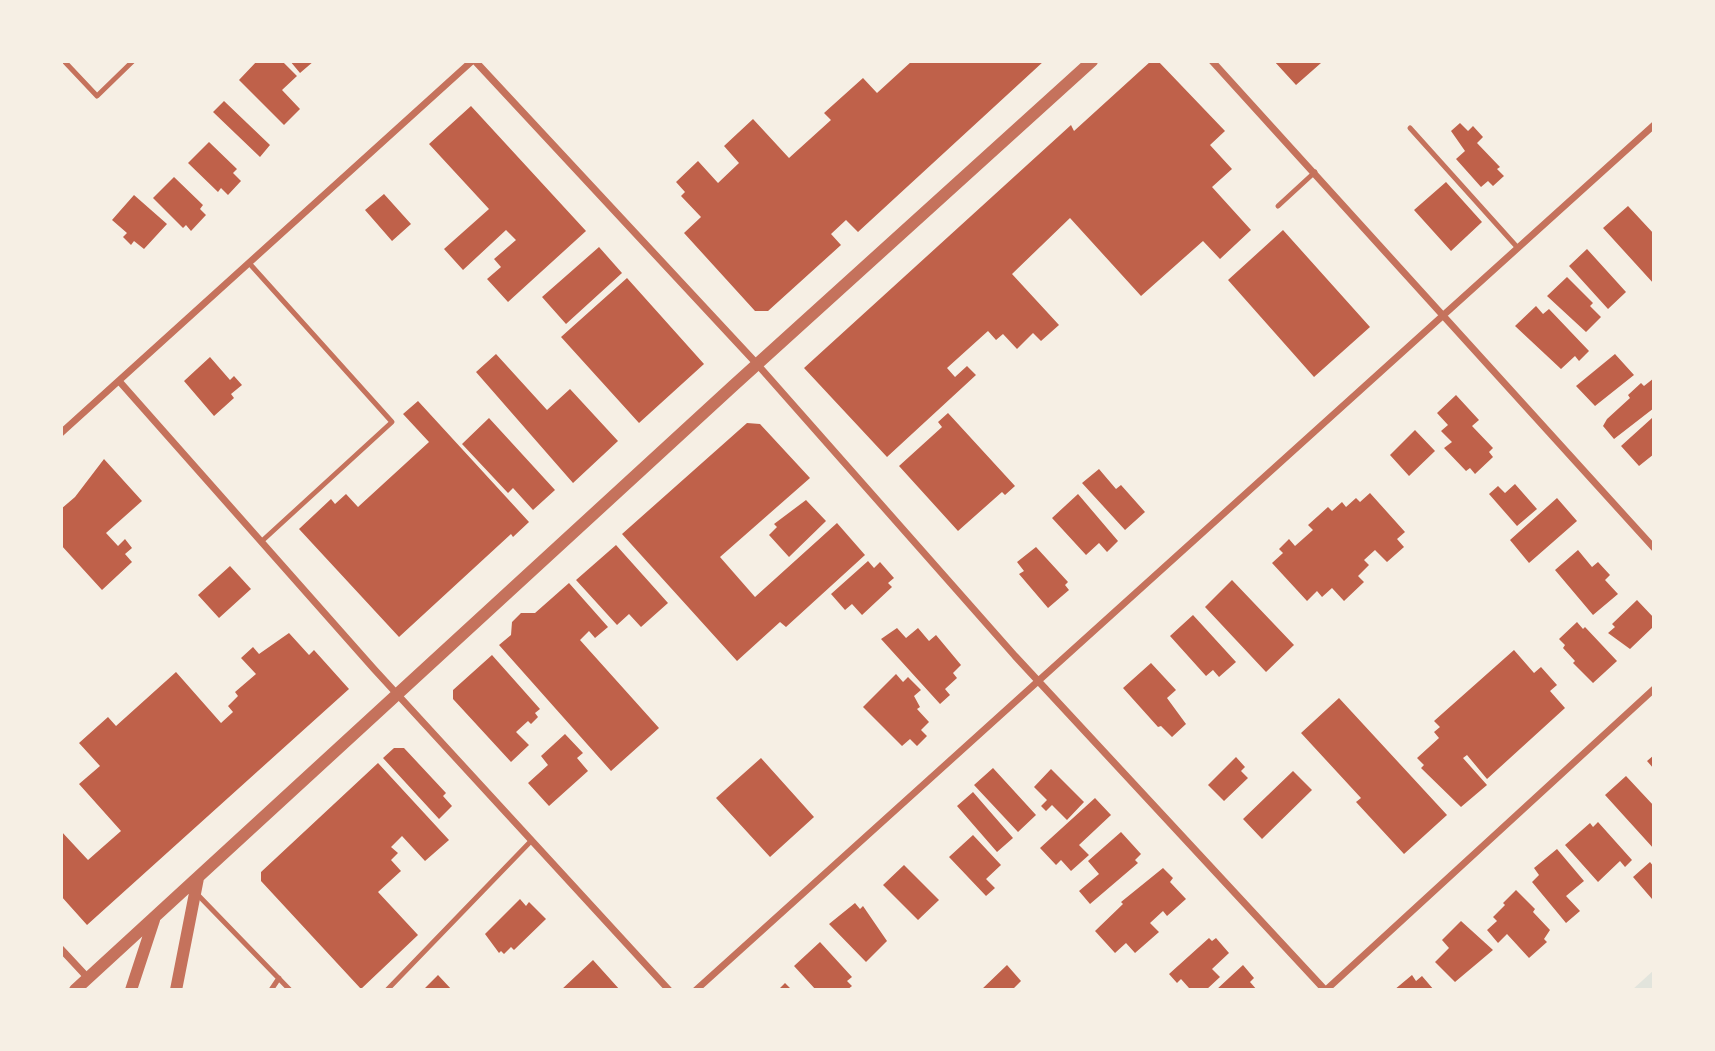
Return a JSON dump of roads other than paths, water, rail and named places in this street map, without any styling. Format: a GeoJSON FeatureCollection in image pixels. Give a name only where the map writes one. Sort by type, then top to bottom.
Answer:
{"type":"FeatureCollection","features":[{"type":"Feature","properties":{"kind":"street"},"geometry":{"type":"LineString","coordinates":[[61,433],[474,61],[757,364],[1039,682],[1325,990],[1654,689]]}},
{"type":"Feature","properties":{"kind":"street"},"geometry":{"type":"LineString","coordinates":[[75,990],[757,364],[1093,61]]}},
{"type":"Feature","properties":{"kind":"street"},"geometry":{"type":"LineString","coordinates":[[1212,61],[1654,548]]}},
{"type":"Feature","properties":{"kind":"street"},"geometry":{"type":"LineString","coordinates":[[696,990],[1654,125]]}},
{"type":"Feature","properties":{"kind":"street"},"geometry":{"type":"LineString","coordinates":[[119,381],[397,693],[669,990]]}},
{"type":"Feature","properties":{"kind":"street"},"geometry":{"type":"LineString","coordinates":[[176,990],[198,878]]}},
{"type":"Feature","properties":{"kind":"street"},"geometry":{"type":"LineString","coordinates":[[131,990],[156,917]]}},
{"type":"Feature","properties":{"kind":"street"},"geometry":{"type":"LineString","coordinates":[[61,949],[88,978]]}},
{"type":"Feature","properties":{"kind":"lane"},"geometry":{"type":"LineString","coordinates":[[64,61],[97,96],[133,61]]}},
{"type":"Feature","properties":{"kind":"lane"},"geometry":{"type":"LineString","coordinates":[[1410,128],[1517,247]]}},
{"type":"Feature","properties":{"kind":"lane"},"geometry":{"type":"LineString","coordinates":[[1278,206],[1315,172]]}},
{"type":"Feature","properties":{"kind":"lane"},"geometry":{"type":"LineString","coordinates":[[249,263],[393,422],[262,541]]}},
{"type":"Feature","properties":{"kind":"lane"},"geometry":{"type":"LineString","coordinates":[[387,990],[532,840]]}},
{"type":"Feature","properties":{"kind":"lane"},"geometry":{"type":"LineString","coordinates":[[196,892],[290,990]]}},
{"type":"Feature","properties":{"kind":"lane"},"geometry":{"type":"LineString","coordinates":[[271,990],[279,978]]}}]}
